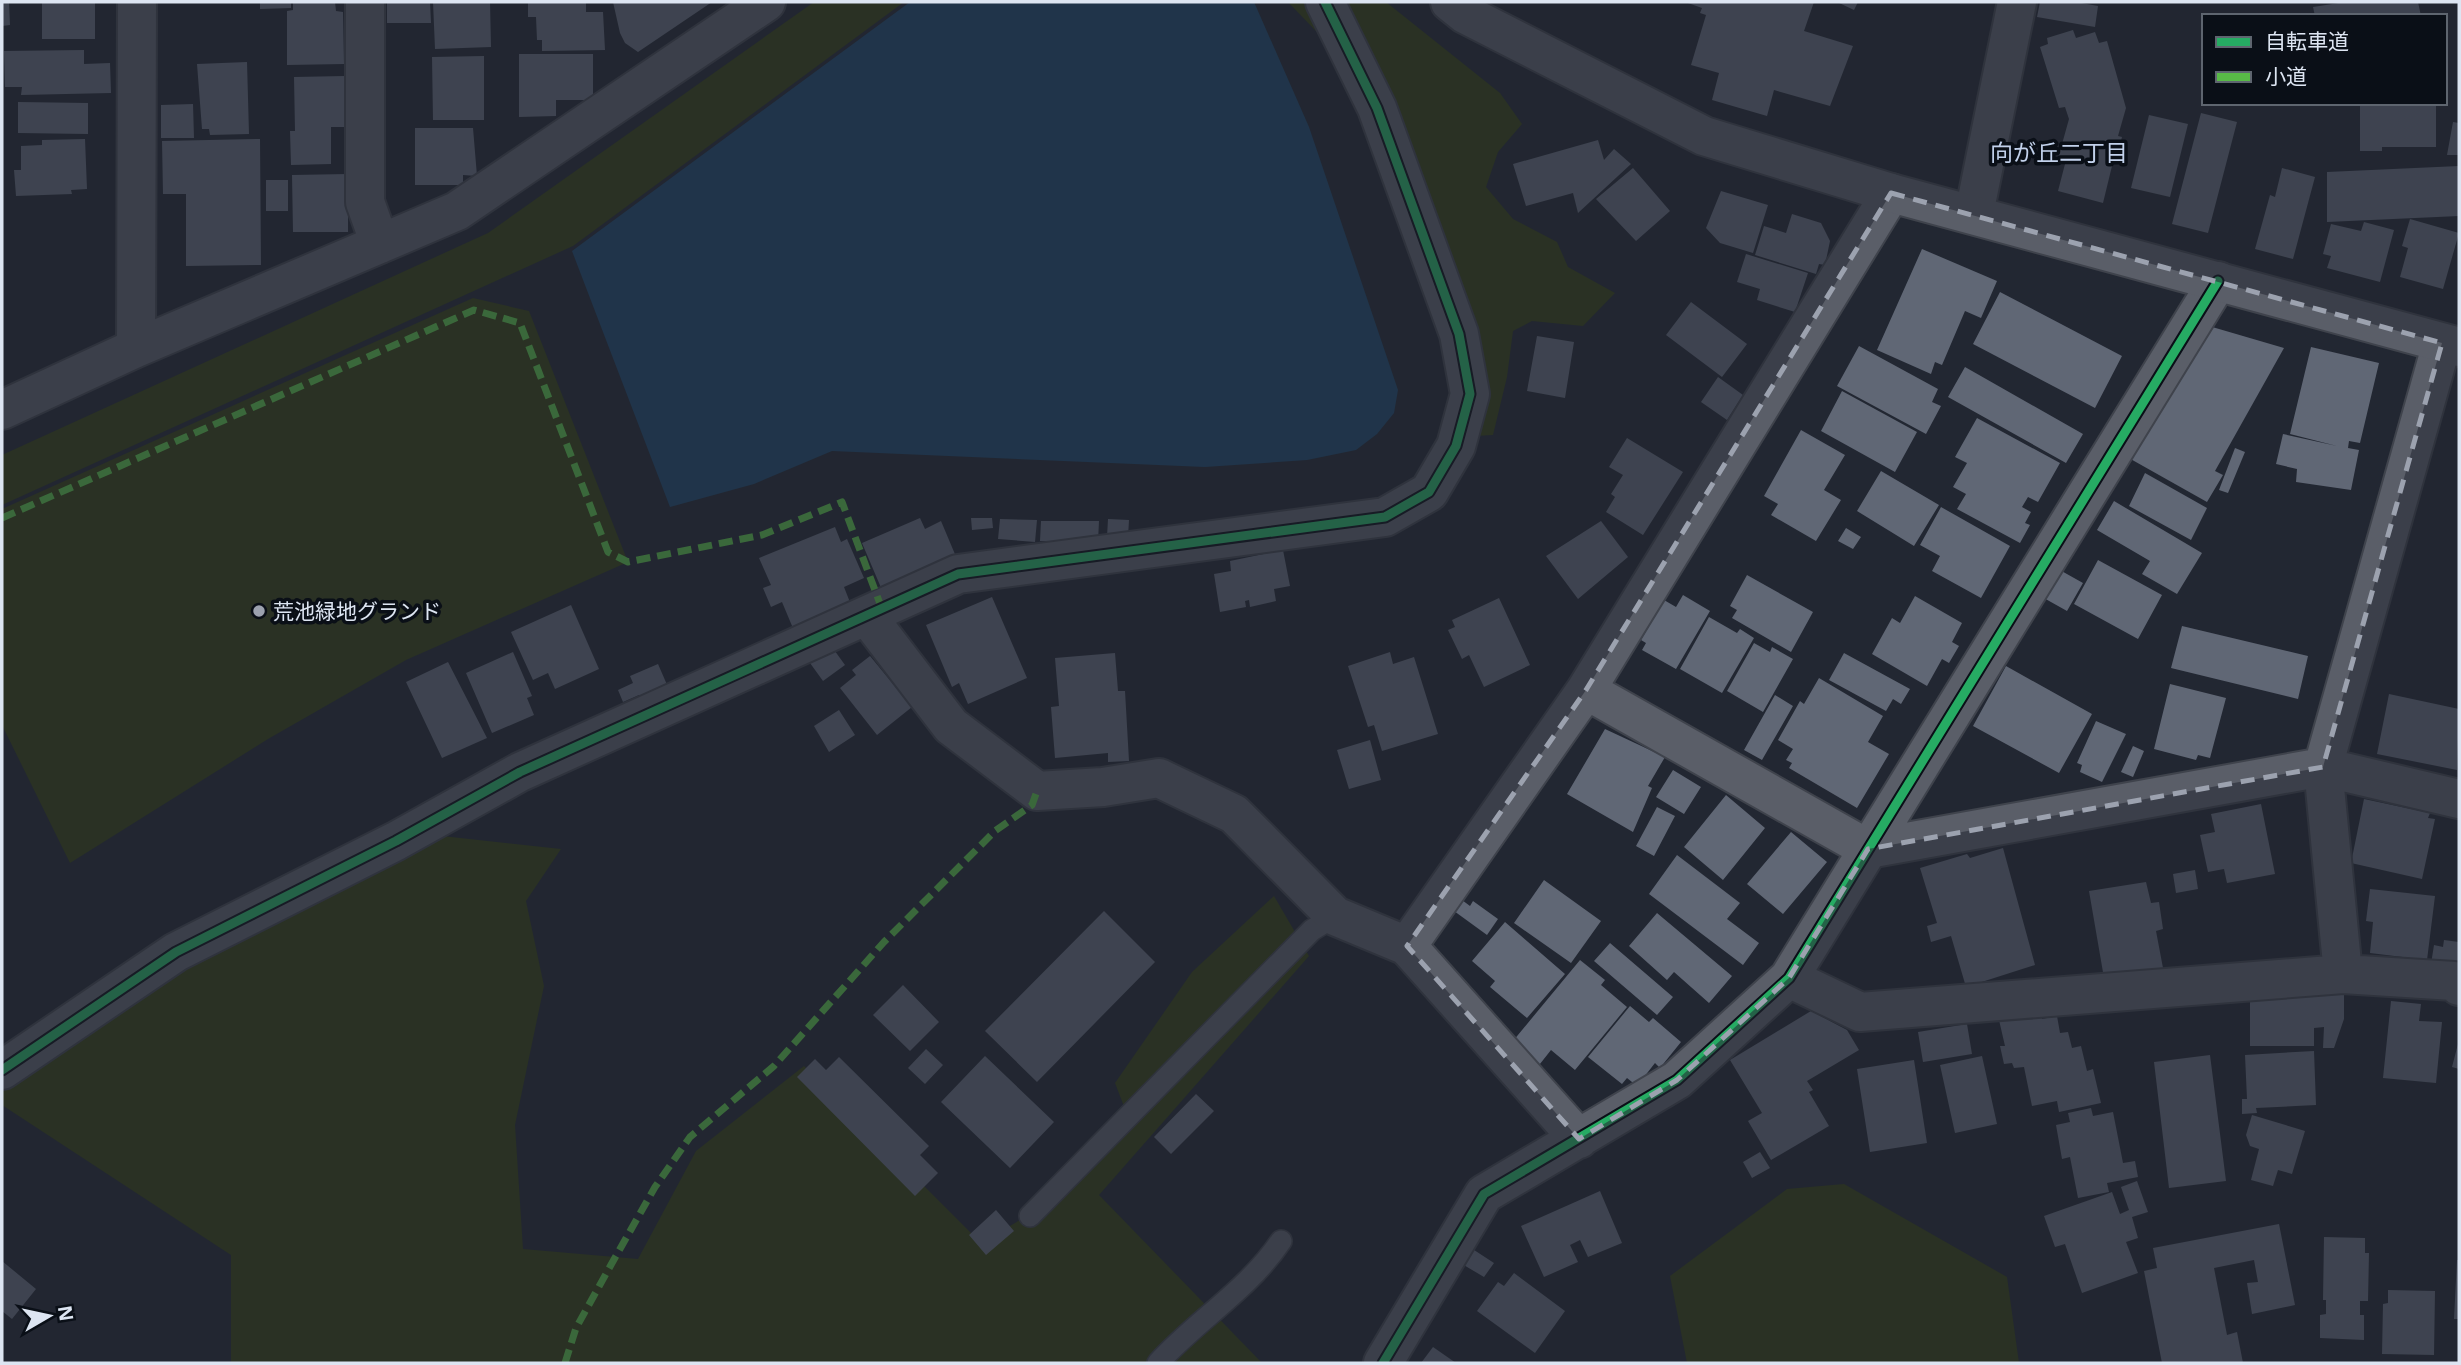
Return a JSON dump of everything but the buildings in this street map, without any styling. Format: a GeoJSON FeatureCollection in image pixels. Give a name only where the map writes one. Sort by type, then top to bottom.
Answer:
{"type":"FeatureCollection","features":[{"type":"Feature","properties":{"kind":"street"},"geometry":{"type":"LineString","coordinates":[[136,348],[137,2]]}},
{"type":"Feature","properties":{"kind":"street"},"geometry":{"type":"LineString","coordinates":[[365,2],[365,202],[380,244]]}},
{"type":"Feature","properties":{"kind":"street"},"geometry":{"type":"LineString","coordinates":[[2,410],[136,348],[457,211],[766,2]]}},
{"type":"Feature","properties":{"kind":"street"},"geometry":{"type":"LineString","coordinates":[[2,1070],[176,951],[407,835],[520,772],[958,574],[1385,517],[1429,492],[1456,446],[1470,394],[1459,334],[1377,108],[1325,2]]}},
{"type":"Feature","properties":{"kind":"street"},"geometry":{"type":"LineString","coordinates":[[1450,2],[1465,14],[1704,136],[1891,193],[2451,345],[2323,767],[2343,974]]}},
{"type":"Feature","properties":{"kind":"street"},"geometry":{"type":"LineString","coordinates":[[1974,214],[2017,2]]}},
{"type":"Feature","properties":{"kind":"street"},"geometry":{"type":"LineString","coordinates":[[1407,946],[1586,690],[1891,193]]}},
{"type":"Feature","properties":{"kind":"street"},"geometry":{"type":"LineString","coordinates":[[1383,1363],[1484,1194],[1677,1080],[1789,978],[2218,281]]}},
{"type":"Feature","properties":{"kind":"street"},"geometry":{"type":"LineString","coordinates":[[867,616],[951,726],[1037,791],[1103,787],[1160,778],[1234,814],[1335,916],[1407,946],[1579,1139]]}},
{"type":"Feature","properties":{"kind":"street"},"geometry":{"type":"LineString","coordinates":[[1586,690],[1868,849],[2323,767],[2459,799]]}},
{"type":"Feature","properties":{"kind":"street"},"geometry":{"type":"LineString","coordinates":[[1789,978],[1860,1012],[2343,974],[2454,981],[2459,986]]}},
{"type":"Feature","properties":{"kind":"lane"},"geometry":{"type":"LineString","coordinates":[[1030,1216],[1312,929],[1335,916]]}},
{"type":"Feature","properties":{"kind":"lane"},"geometry":{"type":"LineString","coordinates":[[1158,1363],[1184,1334],[1255,1276],[1281,1241]]}},
{"type":"Feature","properties":{"kind":"highlighted area"},"geometry":{"type":"Polygon","coordinates":[[[1891,193],[2442,343],[2323,767],[1868,849],[1789,978],[1677,1080],[1579,1139],[1407,946],[1586,690],[1891,193]]]}},
{"type":"Feature","properties":{"kind":"green space"},"geometry":{"type":"Polygon","coordinates":[[[814,2],[904,2],[573,246],[2,505],[2,455],[488,233],[814,2]]]}},
{"type":"Feature","properties":{"kind":"green space"},"geometry":{"type":"Polygon","coordinates":[[[1288,2],[1386,2],[1500,93],[1522,124],[1498,152],[1486,187],[1513,219],[1557,242],[1568,267],[1615,293],[1583,326],[1532,321],[1513,331],[1507,377],[1493,435],[1475,436],[1388,106],[1288,2]]]}},
{"type":"Feature","properties":{"kind":"green space","name":"荒池緑地グランド"},"geometry":{"type":"Polygon","coordinates":[[[473,298],[529,311],[628,562],[406,660],[268,739],[70,863],[2,725],[2,509],[473,298]]]}},
{"type":"Feature","properties":{"kind":"green space"},"geometry":{"type":"Polygon","coordinates":[[[433,835],[561,849],[526,901],[544,986],[515,1125],[523,1249],[638,1259],[696,1151],[804,1066],[981,1243],[1069,1191],[1125,1109],[1115,1083],[1192,972],[1274,896],[1309,956],[1099,1195],[1262,1363],[231,1363],[231,1255],[2,1105],[2,1092],[200,959],[433,835]]]}},
{"type":"Feature","properties":{"kind":"green space"},"geometry":{"type":"Polygon","coordinates":[[[1844,1184],[2007,1277],[2019,1363],[1687,1363],[1670,1276],[1787,1189],[1844,1184]]]}},
{"type":"Feature","properties":{"kind":"water"},"geometry":{"type":"Polygon","coordinates":[[[910,2],[1254,2],[1309,127],[1398,390],[1394,413],[1377,434],[1356,450],[1307,460],[1205,467],[832,451],[754,484],[670,507],[572,251],[910,2]]]}},
{"type":"Feature","properties":{"kind":"marked path"},"geometry":{"type":"LineString","coordinates":[[2,518],[474,310],[520,323],[608,552],[628,562],[762,535],[842,502],[882,609]]}},
{"type":"Feature","properties":{"kind":"marked path"},"geometry":{"type":"LineString","coordinates":[[565,1363],[576,1328],[655,1187],[690,1137],[774,1066],[884,942],[995,831],[1032,805],[1037,791]]}},
{"type":"Feature","properties":{"kind":"cycle path"},"geometry":{"type":"LineString","coordinates":[[2,1070],[176,952],[396,841],[520,772],[958,574],[1385,517],[1429,492],[1456,446],[1470,394],[1459,334],[1377,108],[1325,2]]}},
{"type":"Feature","properties":{"kind":"cycle path"},"geometry":{"type":"LineString","coordinates":[[1383,1363],[1484,1194],[1677,1080],[1789,978],[2218,281]]}},
{"type":"Feature","properties":{"kind":"place","name":"荒池緑地グランド"},"geometry":{"type":"Point","coordinates":[259,611]}},
{"type":"Feature","properties":{"kind":"district","name":"向が丘二丁目"},"geometry":{"type":"Point","coordinates":[2059,152]}}]}
